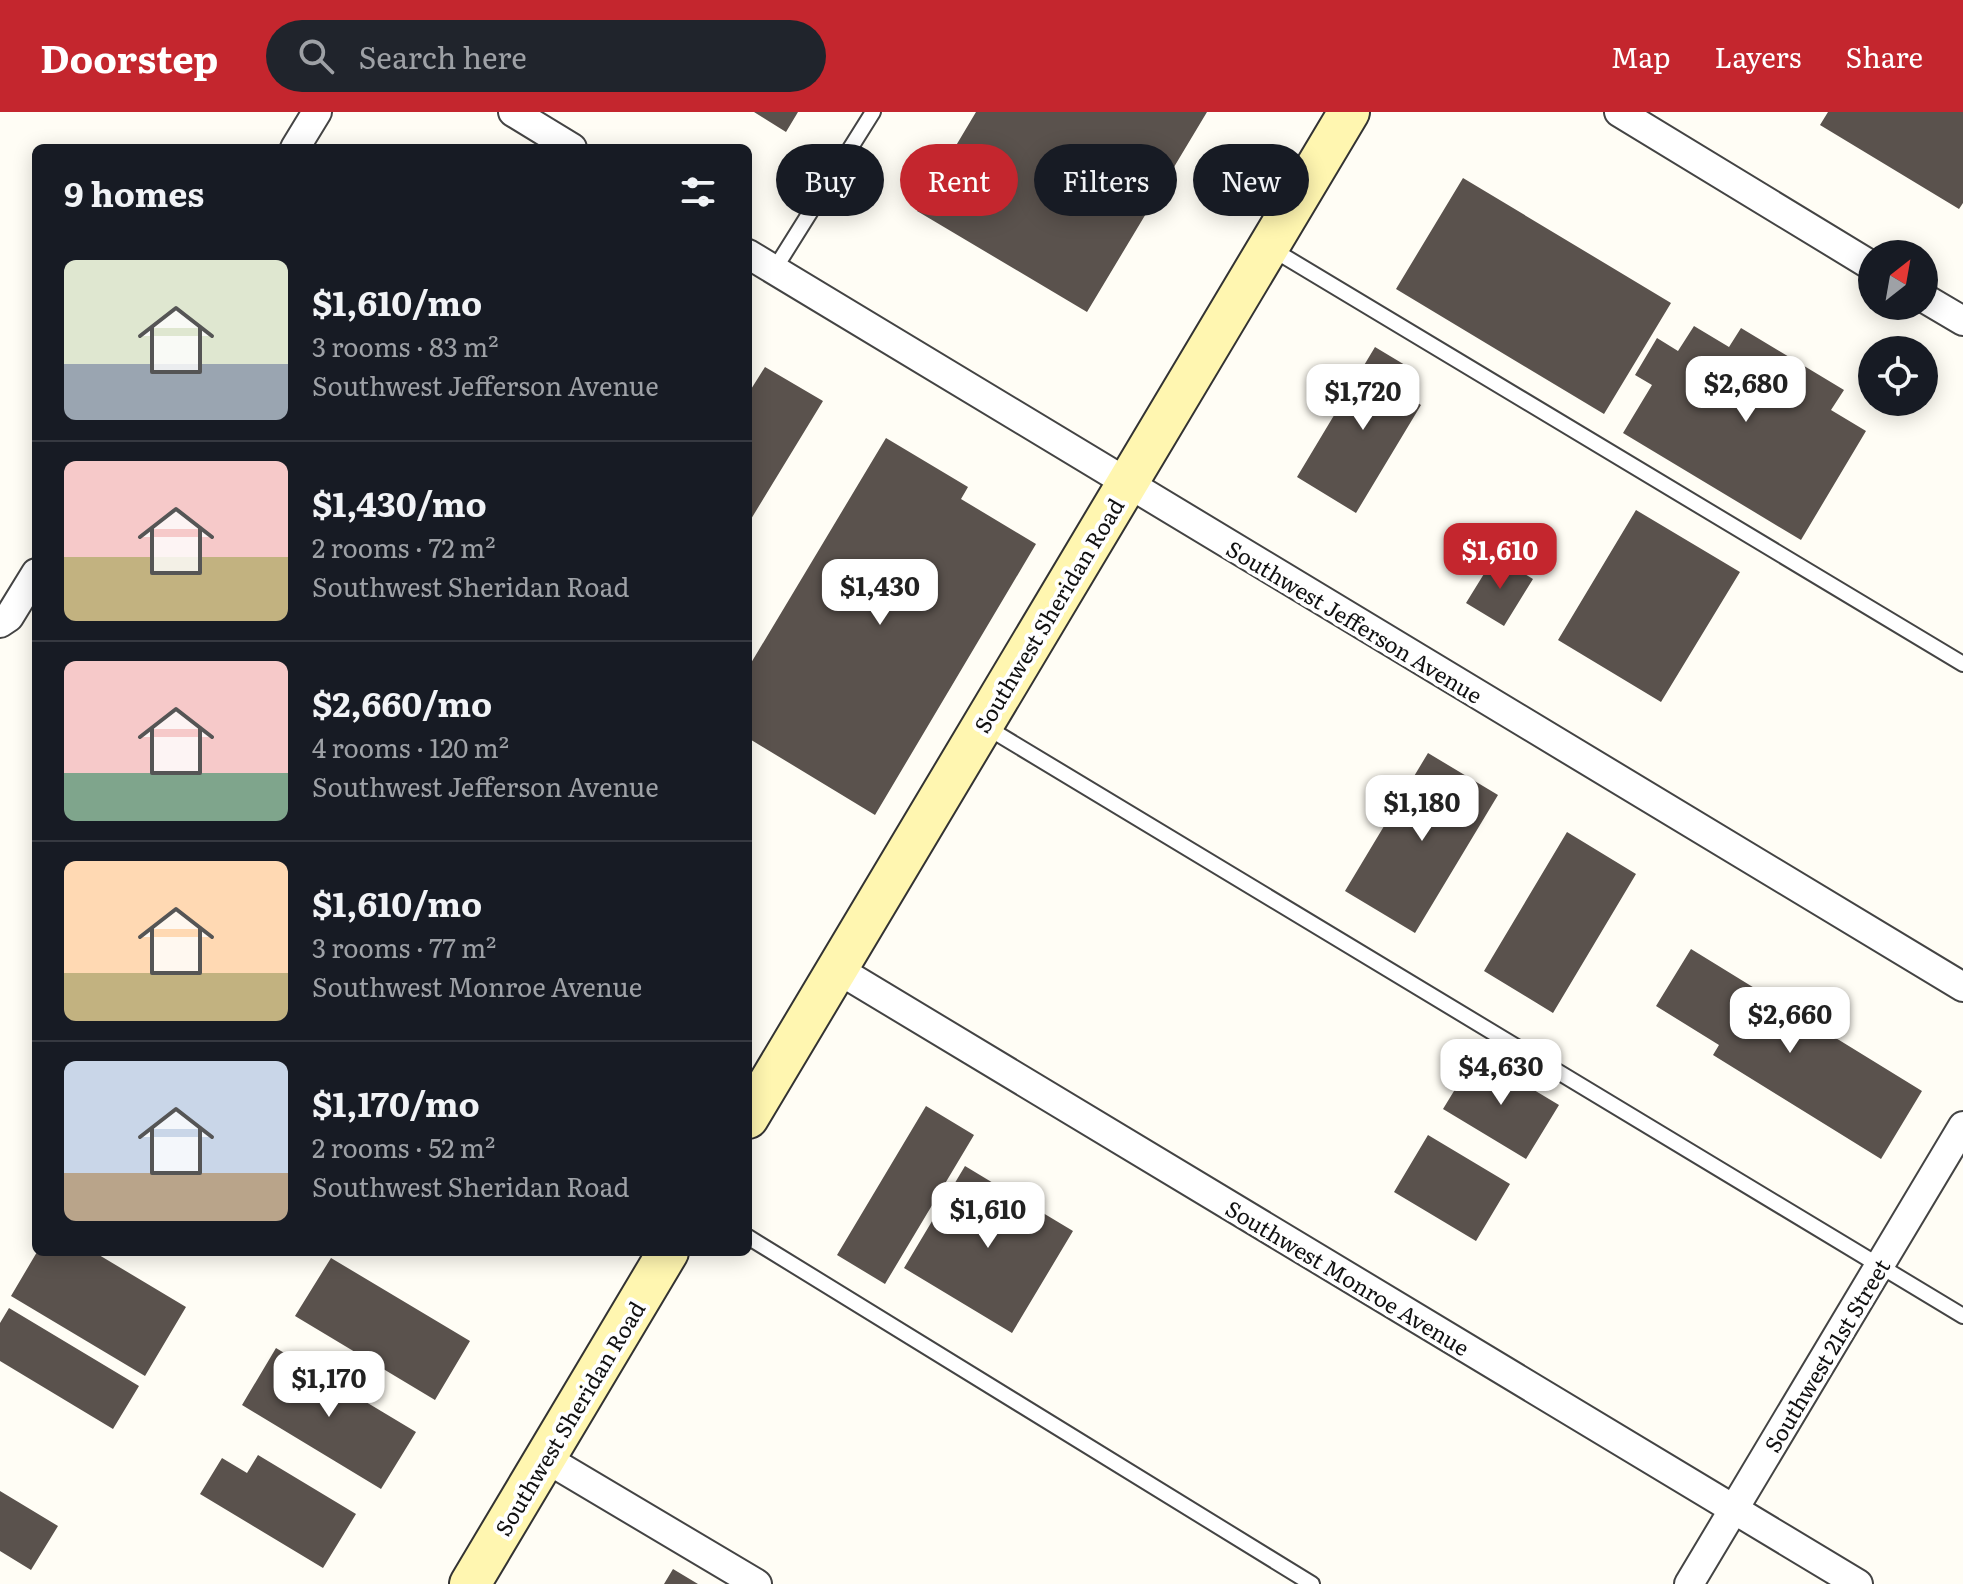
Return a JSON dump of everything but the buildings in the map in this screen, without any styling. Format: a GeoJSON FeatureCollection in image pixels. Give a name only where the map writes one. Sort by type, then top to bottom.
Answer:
{"type":"FeatureCollection","features":[{"type":"Feature","properties":{"kind":"street"},"geometry":{"type":"LineString","coordinates":[[297,144],[317,112]]}},
{"type":"Feature","properties":{"kind":"street"},"geometry":{"type":"LineString","coordinates":[[513,112],[565,144]]}},
{"type":"Feature","properties":{"kind":"street","name":"Southwest Sheridan Road"},"geometry":{"type":"LineString","coordinates":[[752,1111],[1349,112]]}},
{"type":"Feature","properties":{"kind":"street"},"geometry":{"type":"LineString","coordinates":[[1619,112],[1858,257]]}},
{"type":"Feature","properties":{"kind":"street","name":"Southwest Jefferson Avenue"},"geometry":{"type":"LineString","coordinates":[[752,256],[1963,987]]}},
{"type":"Feature","properties":{"kind":"street"},"geometry":{"type":"LineString","coordinates":[[1938,306],[1963,321]]}},
{"type":"Feature","properties":{"kind":"street"},"geometry":{"type":"LineString","coordinates":[[0,623],[9,617],[32,580]]}},
{"type":"Feature","properties":{"kind":"street","name":"Southwest Monroe Avenue"},"geometry":{"type":"LineString","coordinates":[[837,969],[1858,1584]]}},
{"type":"Feature","properties":{"kind":"street","name":"Southwest 21st Street"},"geometry":{"type":"LineString","coordinates":[[1689,1584],[1963,1126]]}},
{"type":"Feature","properties":{"kind":"street","name":"Southwest Sheridan Road"},"geometry":{"type":"LineString","coordinates":[[470,1584],[666,1256]]}},
{"type":"Feature","properties":{"kind":"street"},"geometry":{"type":"LineString","coordinates":[[545,1458],[757,1584]]}},
{"type":"Feature","properties":{"kind":"lane"},"geometry":{"type":"LineString","coordinates":[[774,270],[873,112]]}},
{"type":"Feature","properties":{"kind":"lane"},"geometry":{"type":"LineString","coordinates":[[1268,246],[1963,664]]}},
{"type":"Feature","properties":{"kind":"lane"},"geometry":{"type":"LineString","coordinates":[[983,725],[1963,1316]]}},
{"type":"Feature","properties":{"kind":"lane"},"geometry":{"type":"LineString","coordinates":[[752,1239],[1312,1584]]}}]}
